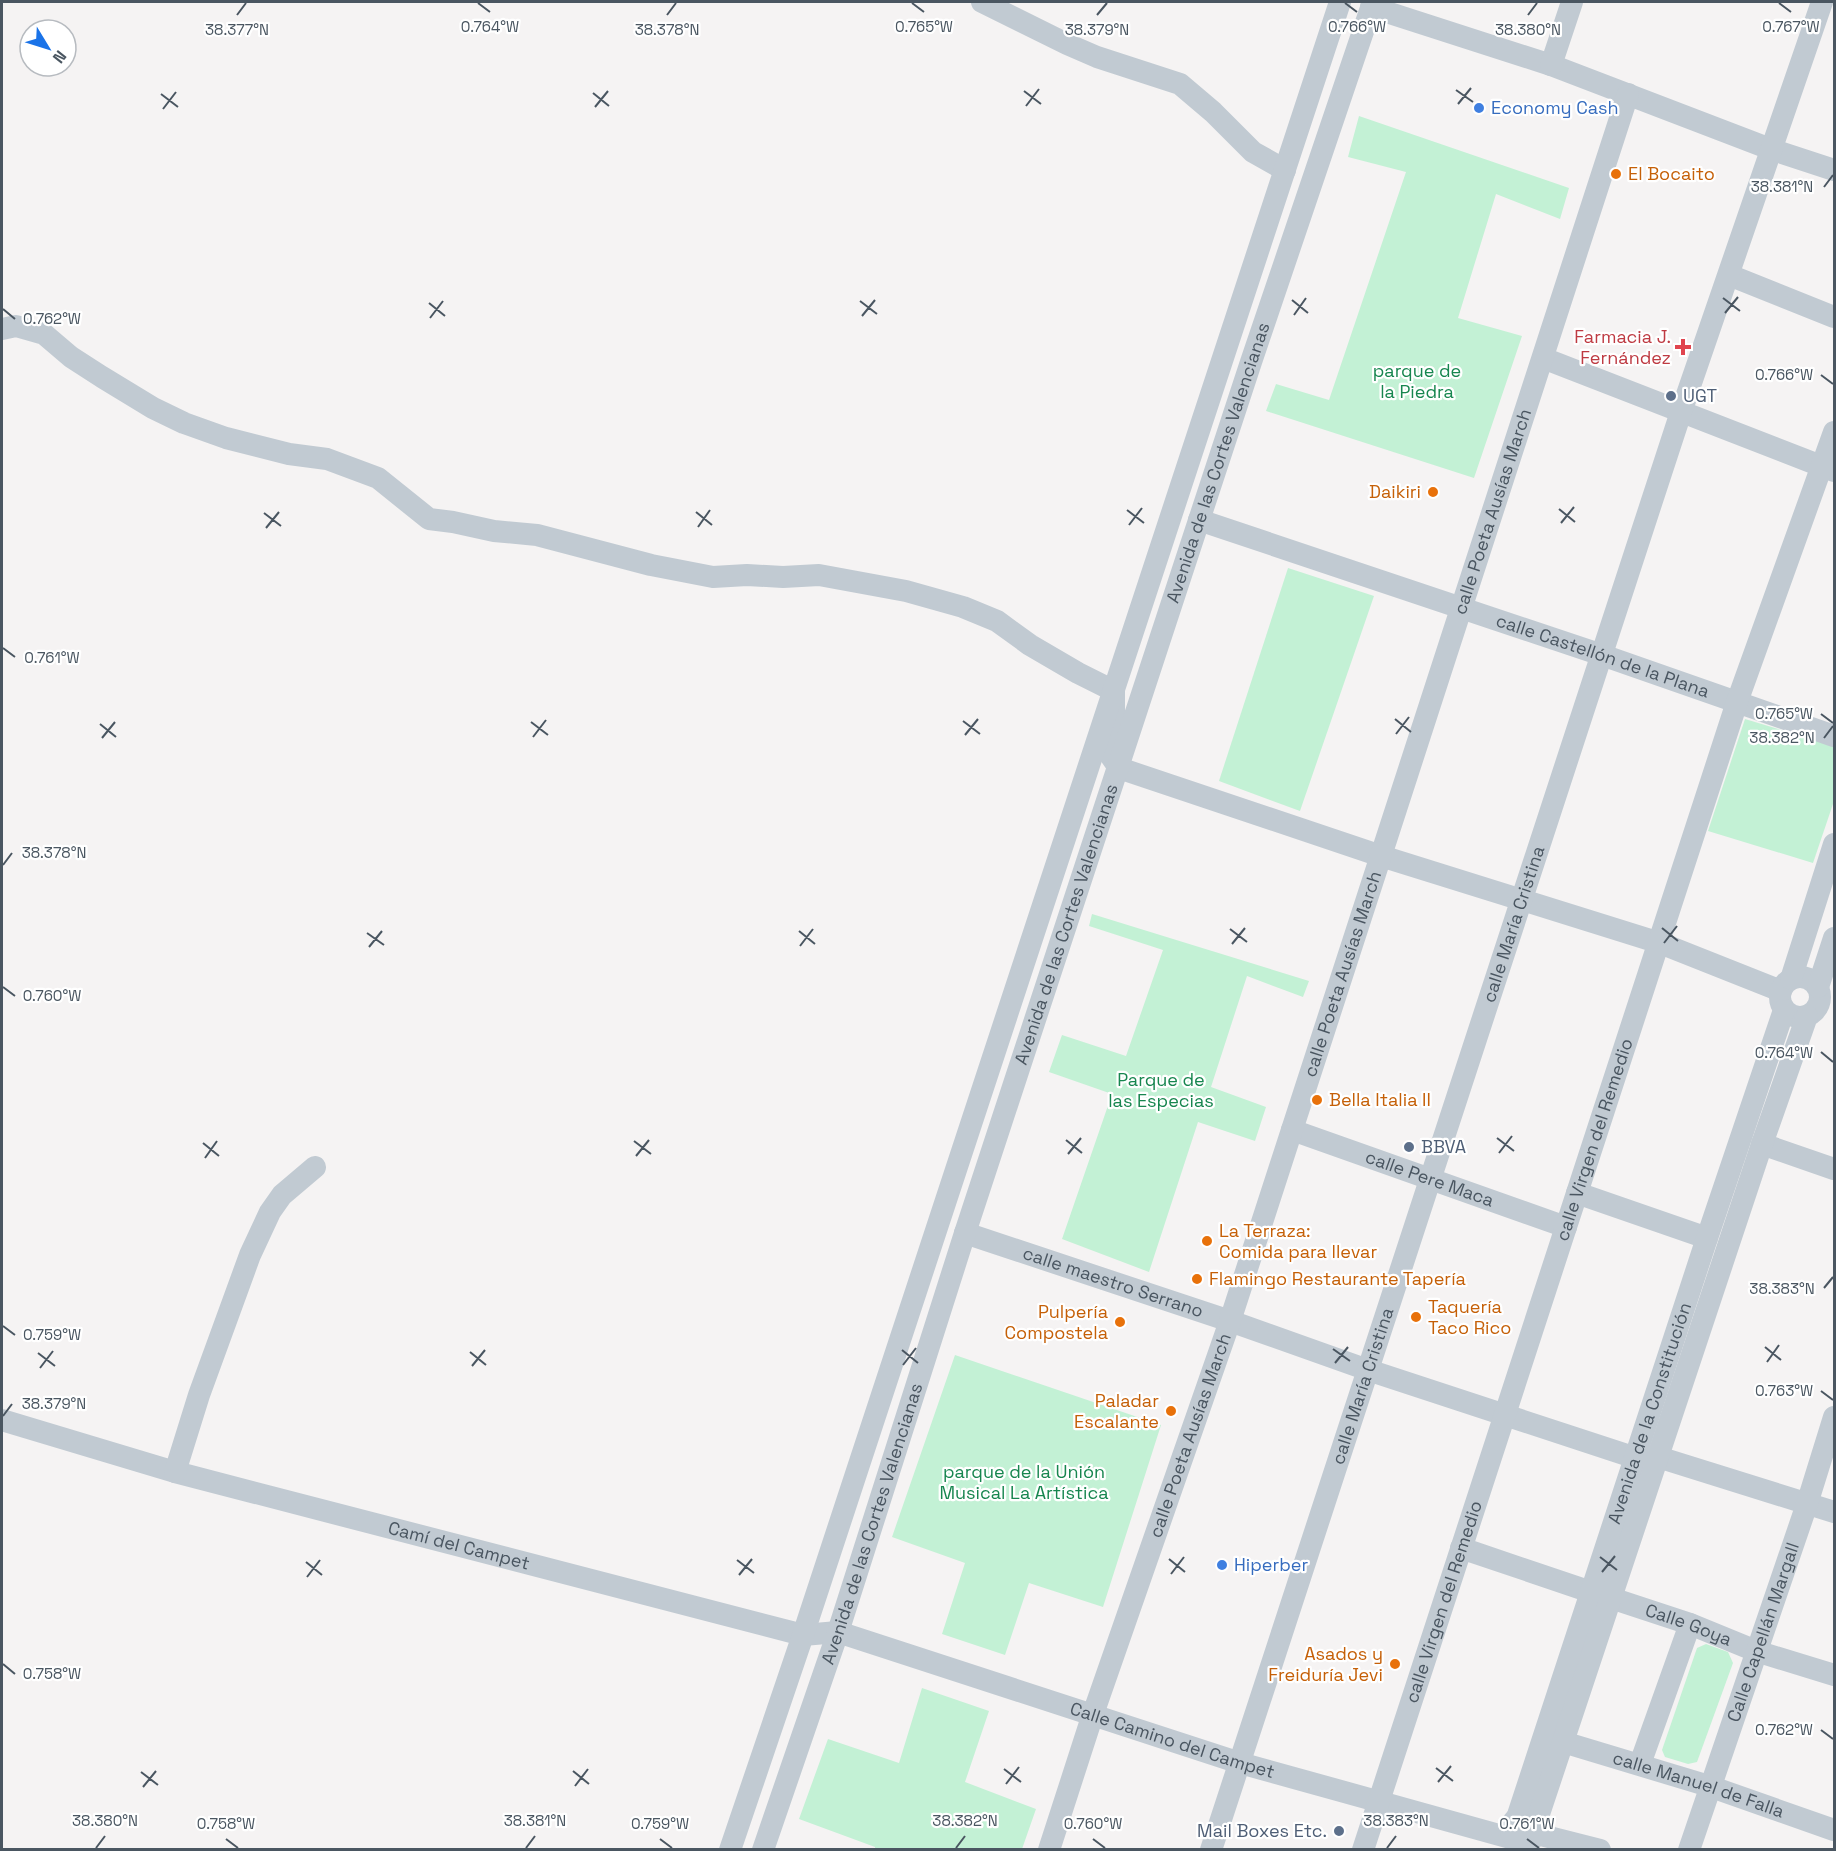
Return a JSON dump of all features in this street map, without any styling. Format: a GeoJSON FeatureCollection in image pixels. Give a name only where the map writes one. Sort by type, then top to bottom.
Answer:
{"type":"FeatureCollection","features":[{"type":"Feature","properties":{"kind":"street"},"geometry":{"type":"LineString","coordinates":[[982,2],[1077,49],[1180,84],[1213,112],[1253,152],[1285,170]]}},
{"type":"Feature","properties":{"kind":"street","name":"Avenida de las Cortes Valencianas"},"geometry":{"type":"LineString","coordinates":[[730,1850],[803,1635],[1341,2]]}},
{"type":"Feature","properties":{"kind":"street"},"geometry":{"type":"LineString","coordinates":[[1551,65],[1572,2]]}},
{"type":"Feature","properties":{"kind":"street","name":"calle María Cristina"},"geometry":{"type":"LineString","coordinates":[[1211,1850],[1681,412],[1822,2]]}},
{"type":"Feature","properties":{"kind":"street"},"geometry":{"type":"LineString","coordinates":[[1372,4],[1551,65],[1773,150],[1834,170]]}},
{"type":"Feature","properties":{"kind":"street","name":"Avenida de las Cortes Valencianas"},"geometry":{"type":"LineString","coordinates":[[763,1850],[838,1632],[965,1233],[1199,520],[1372,4]]}},
{"type":"Feature","properties":{"kind":"street","name":"calle Poeta Ausías March"},"geometry":{"type":"LineString","coordinates":[[1049,1850],[1092,1717],[1230,1321],[1628,94]]}},
{"type":"Feature","properties":{"kind":"street"},"geometry":{"type":"LineString","coordinates":[[1729,275],[1834,317]]}},
{"type":"Feature","properties":{"kind":"street"},"geometry":{"type":"LineString","coordinates":[[2,329],[16,326],[44,334],[71,357],[102,377],[153,408],[184,423],[226,438],[289,453],[327,459],[378,478],[429,519],[494,531],[537,535],[651,565],[712,577],[747,574],[819,575],[906,591],[963,607],[997,621],[1030,645],[1114,691],[1114,722],[1108,752],[1119,768],[1381,856],[1660,943],[1785,993],[1794,1017],[1820,1004],[1808,978],[1801,976],[1785,993]]}},
{"type":"Feature","properties":{"kind":"street"},"geometry":{"type":"LineString","coordinates":[[1543,358],[1828,469]]}},
{"type":"Feature","properties":{"kind":"street","name":"calle Virgen del Remedio"},"geometry":{"type":"LineString","coordinates":[[1363,1850],[1737,702],[1828,469],[1834,432]]}},
{"type":"Feature","properties":{"kind":"street","name":"calle Castellón de la Plana"},"geometry":{"type":"LineString","coordinates":[[1199,520],[1602,655],[1834,736]]}},
{"type":"Feature","properties":{"kind":"street","name":"Avenida de la Constitución"},"geometry":{"type":"LineString","coordinates":[[1647,1458],[1707,1238],[1834,844]]}},
{"type":"Feature","properties":{"kind":"street","name":"Avenida de la Constitución"},"geometry":{"type":"LineString","coordinates":[[1522,1836],[1647,1458],[1762,1143],[1820,1004],[1834,938]]}},
{"type":"Feature","properties":{"kind":"street","name":"calle Pere Maca"},"geometry":{"type":"LineString","coordinates":[[1292,1130],[1566,1227]]}},
{"type":"Feature","properties":{"kind":"street"},"geometry":{"type":"LineString","coordinates":[[1762,1143],[1834,1169]]}},
{"type":"Feature","properties":{"kind":"street"},"geometry":{"type":"LineString","coordinates":[[175,1472],[199,1395],[250,1255],[270,1212],[282,1195],[315,1167]]}},
{"type":"Feature","properties":{"kind":"street"},"geometry":{"type":"LineString","coordinates":[[1577,1193],[1707,1238]]}},
{"type":"Feature","properties":{"kind":"street","name":"calle maestro Serrano"},"geometry":{"type":"LineString","coordinates":[[965,1233],[1230,1321],[1368,1370],[1505,1414],[1834,1512]]}},
{"type":"Feature","properties":{"kind":"street","name":"Camí del Campet"},"geometry":{"type":"LineString","coordinates":[[2,1410],[82,1445]]}},
{"type":"Feature","properties":{"kind":"street","name":"Calle Capellán Margall"},"geometry":{"type":"LineString","coordinates":[[1689,1850],[1834,1417]]}},
{"type":"Feature","properties":{"kind":"street","name":"Camí del Campet"},"geometry":{"type":"LineString","coordinates":[[2,1420],[175,1472],[803,1635],[838,1632]]}},
{"type":"Feature","properties":{"kind":"street","name":"Calle Goya"},"geometry":{"type":"LineString","coordinates":[[1461,1548],[1690,1624],[1756,1650],[1834,1676]]}},
{"type":"Feature","properties":{"kind":"street","name":"Avenida de la Constitución"},"geometry":{"type":"LineString","coordinates":[[1522,1836],[1563,1742],[1601,1595]]}},
{"type":"Feature","properties":{"kind":"street"},"geometry":{"type":"LineString","coordinates":[[1640,1764],[1690,1624]]}},
{"type":"Feature","properties":{"kind":"street","name":"Calle Camino del Campet"},"geometry":{"type":"LineString","coordinates":[[838,1632],[1092,1717],[1240,1763],[1378,1802],[1522,1836],[1600,1850]]}},
{"type":"Feature","properties":{"kind":"street","name":"calle Manuel de Falla"},"geometry":{"type":"LineString","coordinates":[[1563,1742],[1709,1786],[1834,1830]]}},
{"type":"Feature","properties":{"kind":"green space","name":"parque de la Piedra"},"geometry":{"type":"Polygon","coordinates":[[[1359,116],[1569,188],[1560,219],[1496,194],[1458,318],[1522,336],[1474,478],[1266,411],[1276,384],[1329,400],[1406,172],[1348,157],[1359,116]]]}},
{"type":"Feature","properties":{"kind":"green space"},"geometry":{"type":"Polygon","coordinates":[[[1288,568],[1374,596],[1300,811],[1219,781],[1288,568]]]}},
{"type":"Feature","properties":{"kind":"green space"},"geometry":{"type":"Polygon","coordinates":[[[1745,719],[1834,746],[1834,801],[1813,863],[1708,831],[1745,719]]]}},
{"type":"Feature","properties":{"kind":"green space","name":"Parque de las Especias"},"geometry":{"type":"Polygon","coordinates":[[[1092,914],[1309,981],[1303,997],[1247,976],[1211,1087],[1266,1107],[1255,1141],[1198,1122],[1149,1272],[1062,1239],[1112,1094],[1049,1072],[1062,1035],[1126,1056],[1163,950],[1089,926],[1092,914]]]}},
{"type":"Feature","properties":{"kind":"green space","name":"parque de la Unión Musical La Artística"},"geometry":{"type":"Polygon","coordinates":[[[955,1355],[1161,1425],[1103,1607],[1029,1583],[1005,1655],[942,1634],[965,1563],[892,1537],[955,1355]]]}},
{"type":"Feature","properties":{"kind":"green space"},"geometry":{"type":"Polygon","coordinates":[[[1706,1644],[1728,1652],[1733,1663],[1697,1762],[1688,1764],[1665,1757],[1662,1750],[1697,1648],[1706,1644]]]}},
{"type":"Feature","properties":{"kind":"green space"},"geometry":{"type":"Polygon","coordinates":[[[922,1688],[989,1711],[965,1782],[1036,1809],[1022,1849],[875,1849],[875,1847],[799,1819],[828,1739],[899,1763],[922,1688]]]}},
{"type":"Feature","properties":{"kind":"place","name":"Economy Cash"},"geometry":{"type":"Point","coordinates":[1479,108]}},
{"type":"Feature","properties":{"kind":"place","name":"El Bocaito"},"geometry":{"type":"Point","coordinates":[1616,174]}},
{"type":"Feature","properties":{"kind":"place","name":"Farmacia J. Fernández"},"geometry":{"type":"Point","coordinates":[1683,347]}},
{"type":"Feature","properties":{"kind":"place","name":"UGT"},"geometry":{"type":"Point","coordinates":[1671,396]}},
{"type":"Feature","properties":{"kind":"place","name":"Daikiri"},"geometry":{"type":"Point","coordinates":[1433,492]}},
{"type":"Feature","properties":{"kind":"place","name":"Bella Italia II"},"geometry":{"type":"Point","coordinates":[1317,1100]}},
{"type":"Feature","properties":{"kind":"place","name":"BBVA"},"geometry":{"type":"Point","coordinates":[1409,1147]}},
{"type":"Feature","properties":{"kind":"place","name":"La Terraza: Comida para llevar"},"geometry":{"type":"Point","coordinates":[1207,1241]}},
{"type":"Feature","properties":{"kind":"place","name":"Flamingo Restaurante Tapería"},"geometry":{"type":"Point","coordinates":[1197,1279]}},
{"type":"Feature","properties":{"kind":"place","name":"Taquería Taco Rico"},"geometry":{"type":"Point","coordinates":[1416,1317]}},
{"type":"Feature","properties":{"kind":"place","name":"Pulpería Compostela"},"geometry":{"type":"Point","coordinates":[1120,1322]}},
{"type":"Feature","properties":{"kind":"place","name":"Paladar Escalante"},"geometry":{"type":"Point","coordinates":[1171,1411]}},
{"type":"Feature","properties":{"kind":"place","name":"Hiperber"},"geometry":{"type":"Point","coordinates":[1222,1565]}},
{"type":"Feature","properties":{"kind":"place","name":"Asados y Freiduría Jevi"},"geometry":{"type":"Point","coordinates":[1395,1664]}},
{"type":"Feature","properties":{"kind":"place","name":"Mail Boxes Etc."},"geometry":{"type":"Point","coordinates":[1339,1831]}}]}
